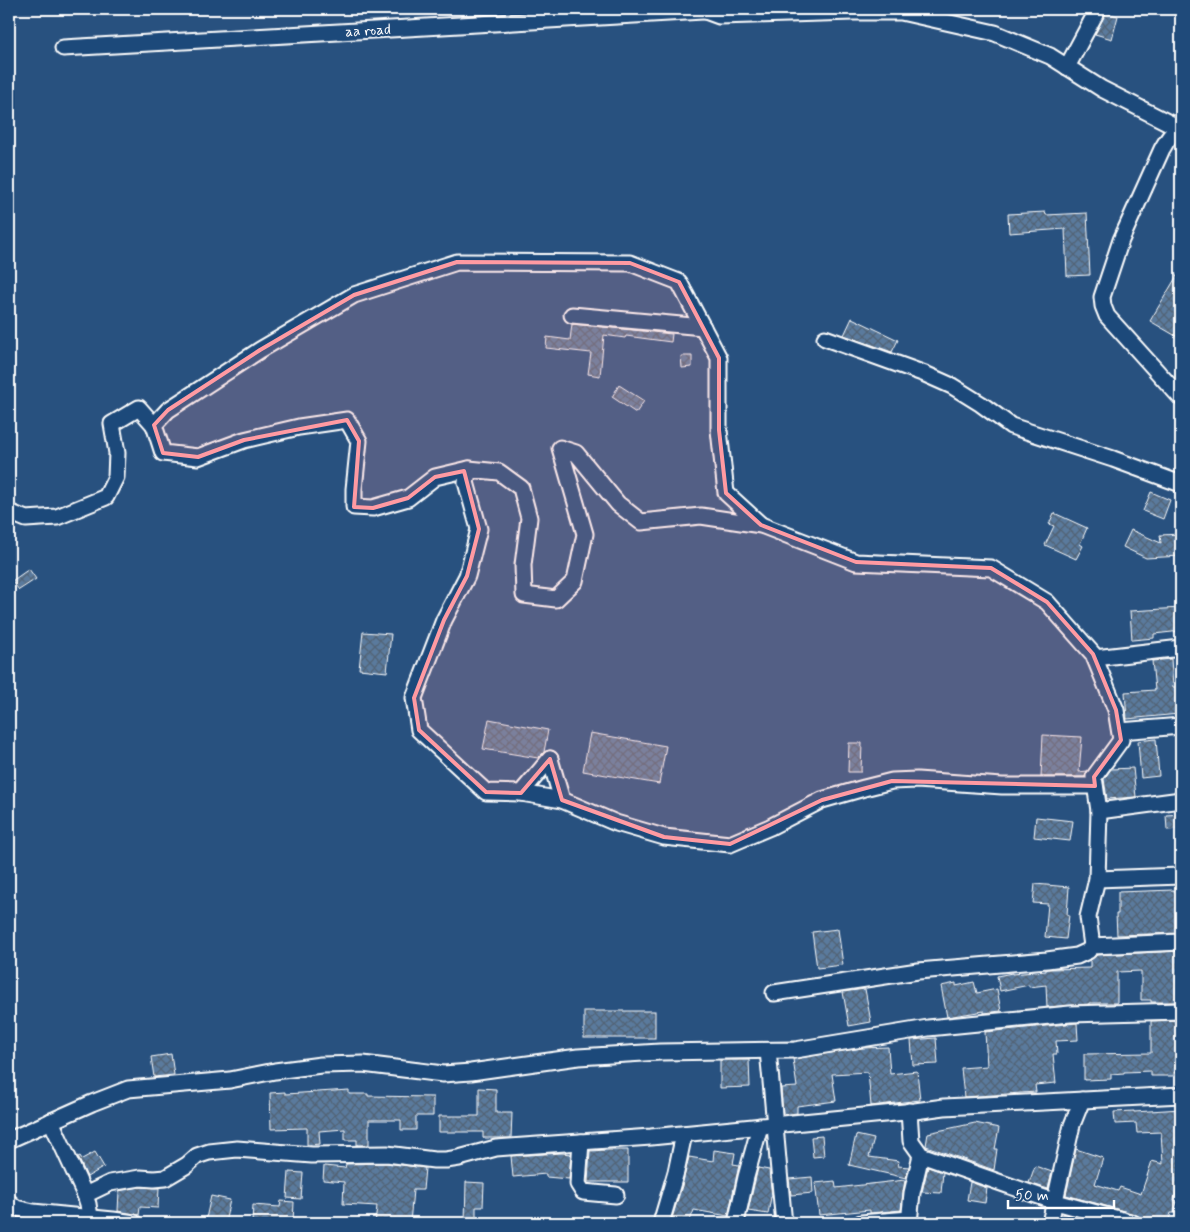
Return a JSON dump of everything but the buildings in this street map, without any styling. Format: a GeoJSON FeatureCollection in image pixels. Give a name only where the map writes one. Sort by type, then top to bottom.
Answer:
{"type":"FeatureCollection","features":[{"type":"Feature","properties":{"kind":"street","name":"aa road"},"geometry":{"type":"LineString","coordinates":[[63,48],[702,9],[719,16],[769,11],[901,12],[995,32],[1050,56],[1102,88],[1181,129]]}},
{"type":"Feature","properties":{"kind":"street"},"geometry":{"type":"LineString","coordinates":[[1067,68],[1098,9]]}},
{"type":"Feature","properties":{"kind":"street"},"geometry":{"type":"LineString","coordinates":[[1181,129],[1170,135],[1162,149],[1121,240],[1102,297],[1107,316],[1181,398]]}},
{"type":"Feature","properties":{"kind":"street"},"geometry":{"type":"LineString","coordinates":[[154,425],[168,410],[260,350],[354,295],[457,262],[630,263],[679,282],[719,358],[719,430],[726,493],[760,525]]}},
{"type":"Feature","properties":{"kind":"street"},"geometry":{"type":"LineString","coordinates":[[572,315],[703,327]]}},
{"type":"Feature","properties":{"kind":"street"},"geometry":{"type":"LineString","coordinates":[[825,338],[925,374],[952,386],[1011,426],[1181,484]]}},
{"type":"Feature","properties":{"kind":"street"},"geometry":{"type":"LineString","coordinates":[[9,512],[26,519],[57,517],[106,497],[116,478],[117,453],[112,424],[139,408],[154,425],[163,453],[198,457],[244,440],[299,427],[347,420],[359,441],[354,508],[373,508],[408,498],[435,477],[469,469],[499,472],[521,488],[529,518],[523,565],[524,595],[556,598],[575,581],[585,534],[560,448],[576,453],[618,504],[641,522],[701,516],[760,525],[856,562],[992,568],[1047,602],[1093,654],[1116,710],[1120,731],[1121,740],[1094,777],[1099,811],[1097,879],[1088,917],[1092,946],[1088,951],[1076,956],[918,970],[774,993]]}},
{"type":"Feature","properties":{"kind":"street"},"geometry":{"type":"LineString","coordinates":[[469,469],[466,482],[479,529],[467,576],[444,620],[414,698],[419,730],[486,792],[521,793],[562,800],[616,823],[664,837],[730,844],[770,827],[822,800],[892,781],[917,780],[1002,786],[1095,786]]}},
{"type":"Feature","properties":{"kind":"street"},"geometry":{"type":"LineString","coordinates":[[1095,658],[1181,648]]}},
{"type":"Feature","properties":{"kind":"street"},"geometry":{"type":"LineString","coordinates":[[1120,731],[1181,726]]}},
{"type":"Feature","properties":{"kind":"street"},"geometry":{"type":"LineString","coordinates":[[521,793],[550,758],[562,800]]}},
{"type":"Feature","properties":{"kind":"street"},"geometry":{"type":"LineString","coordinates":[[1099,811],[1181,800]]}},
{"type":"Feature","properties":{"kind":"street"},"geometry":{"type":"LineString","coordinates":[[1097,879],[1181,876]]}},
{"type":"Feature","properties":{"kind":"street"},"geometry":{"type":"LineString","coordinates":[[1092,946],[1181,942]]}},
{"type":"Feature","properties":{"kind":"street"},"geometry":{"type":"LineString","coordinates":[[9,1140],[128,1089],[230,1080],[275,1071],[321,1065],[363,1064],[443,1074],[596,1056],[660,1052],[795,1050],[928,1028],[1070,1014],[1181,1010]]}},
{"type":"Feature","properties":{"kind":"street"},"geometry":{"type":"LineString","coordinates":[[768,1051],[768,1125],[778,1164],[784,1223]]}},
{"type":"Feature","properties":{"kind":"street"},"geometry":{"type":"LineString","coordinates":[[85,1195],[110,1183],[140,1178],[154,1180],[165,1178],[198,1156],[209,1152],[237,1149],[312,1155],[388,1154],[446,1160],[496,1148],[684,1134],[944,1107],[1181,1095]]}},
{"type":"Feature","properties":{"kind":"street"},"geometry":{"type":"LineString","coordinates":[[1050,1223],[1072,1125],[1082,1100]]}},
{"type":"Feature","properties":{"kind":"street"},"geometry":{"type":"LineString","coordinates":[[909,1112],[912,1141],[922,1156],[1056,1202],[1133,1223]]}},
{"type":"Feature","properties":{"kind":"street"},"geometry":{"type":"LineString","coordinates":[[52,1121],[85,1195],[90,1217]]}},
{"type":"Feature","properties":{"kind":"street"},"geometry":{"type":"LineString","coordinates":[[736,1223],[746,1177],[768,1125]]}},
{"type":"Feature","properties":{"kind":"street"},"geometry":{"type":"LineString","coordinates":[[661,1223],[676,1172],[684,1134]]}},
{"type":"Feature","properties":{"kind":"street"},"geometry":{"type":"LineString","coordinates":[[581,1142],[578,1184],[580,1189],[582,1192],[616,1196]]}},
{"type":"Feature","properties":{"kind":"street"},"geometry":{"type":"LineString","coordinates":[[861,1223],[909,1221],[912,1193],[922,1156]]}},
{"type":"Feature","properties":{"kind":"street"},"geometry":{"type":"LineString","coordinates":[[9,1202],[16,1208],[33,1212],[134,1223]]}},
{"type":"Feature","properties":{"kind":"highlighted area"},"geometry":{"type":"Polygon","coordinates":[[[457,262],[630,263],[679,282],[719,358],[719,430],[726,493],[761,525],[856,562],[991,568],[1047,602],[1093,654],[1116,710],[1121,740],[1094,777],[1095,786],[892,781],[822,800],[730,844],[664,837],[562,800],[550,759],[521,793],[486,792],[419,730],[414,698],[444,620],[467,576],[479,529],[464,471],[435,477],[408,498],[373,508],[354,507],[359,441],[347,420],[244,440],[198,457],[163,453],[154,425],[168,410],[260,350],[354,295],[457,262]]]}}]}
